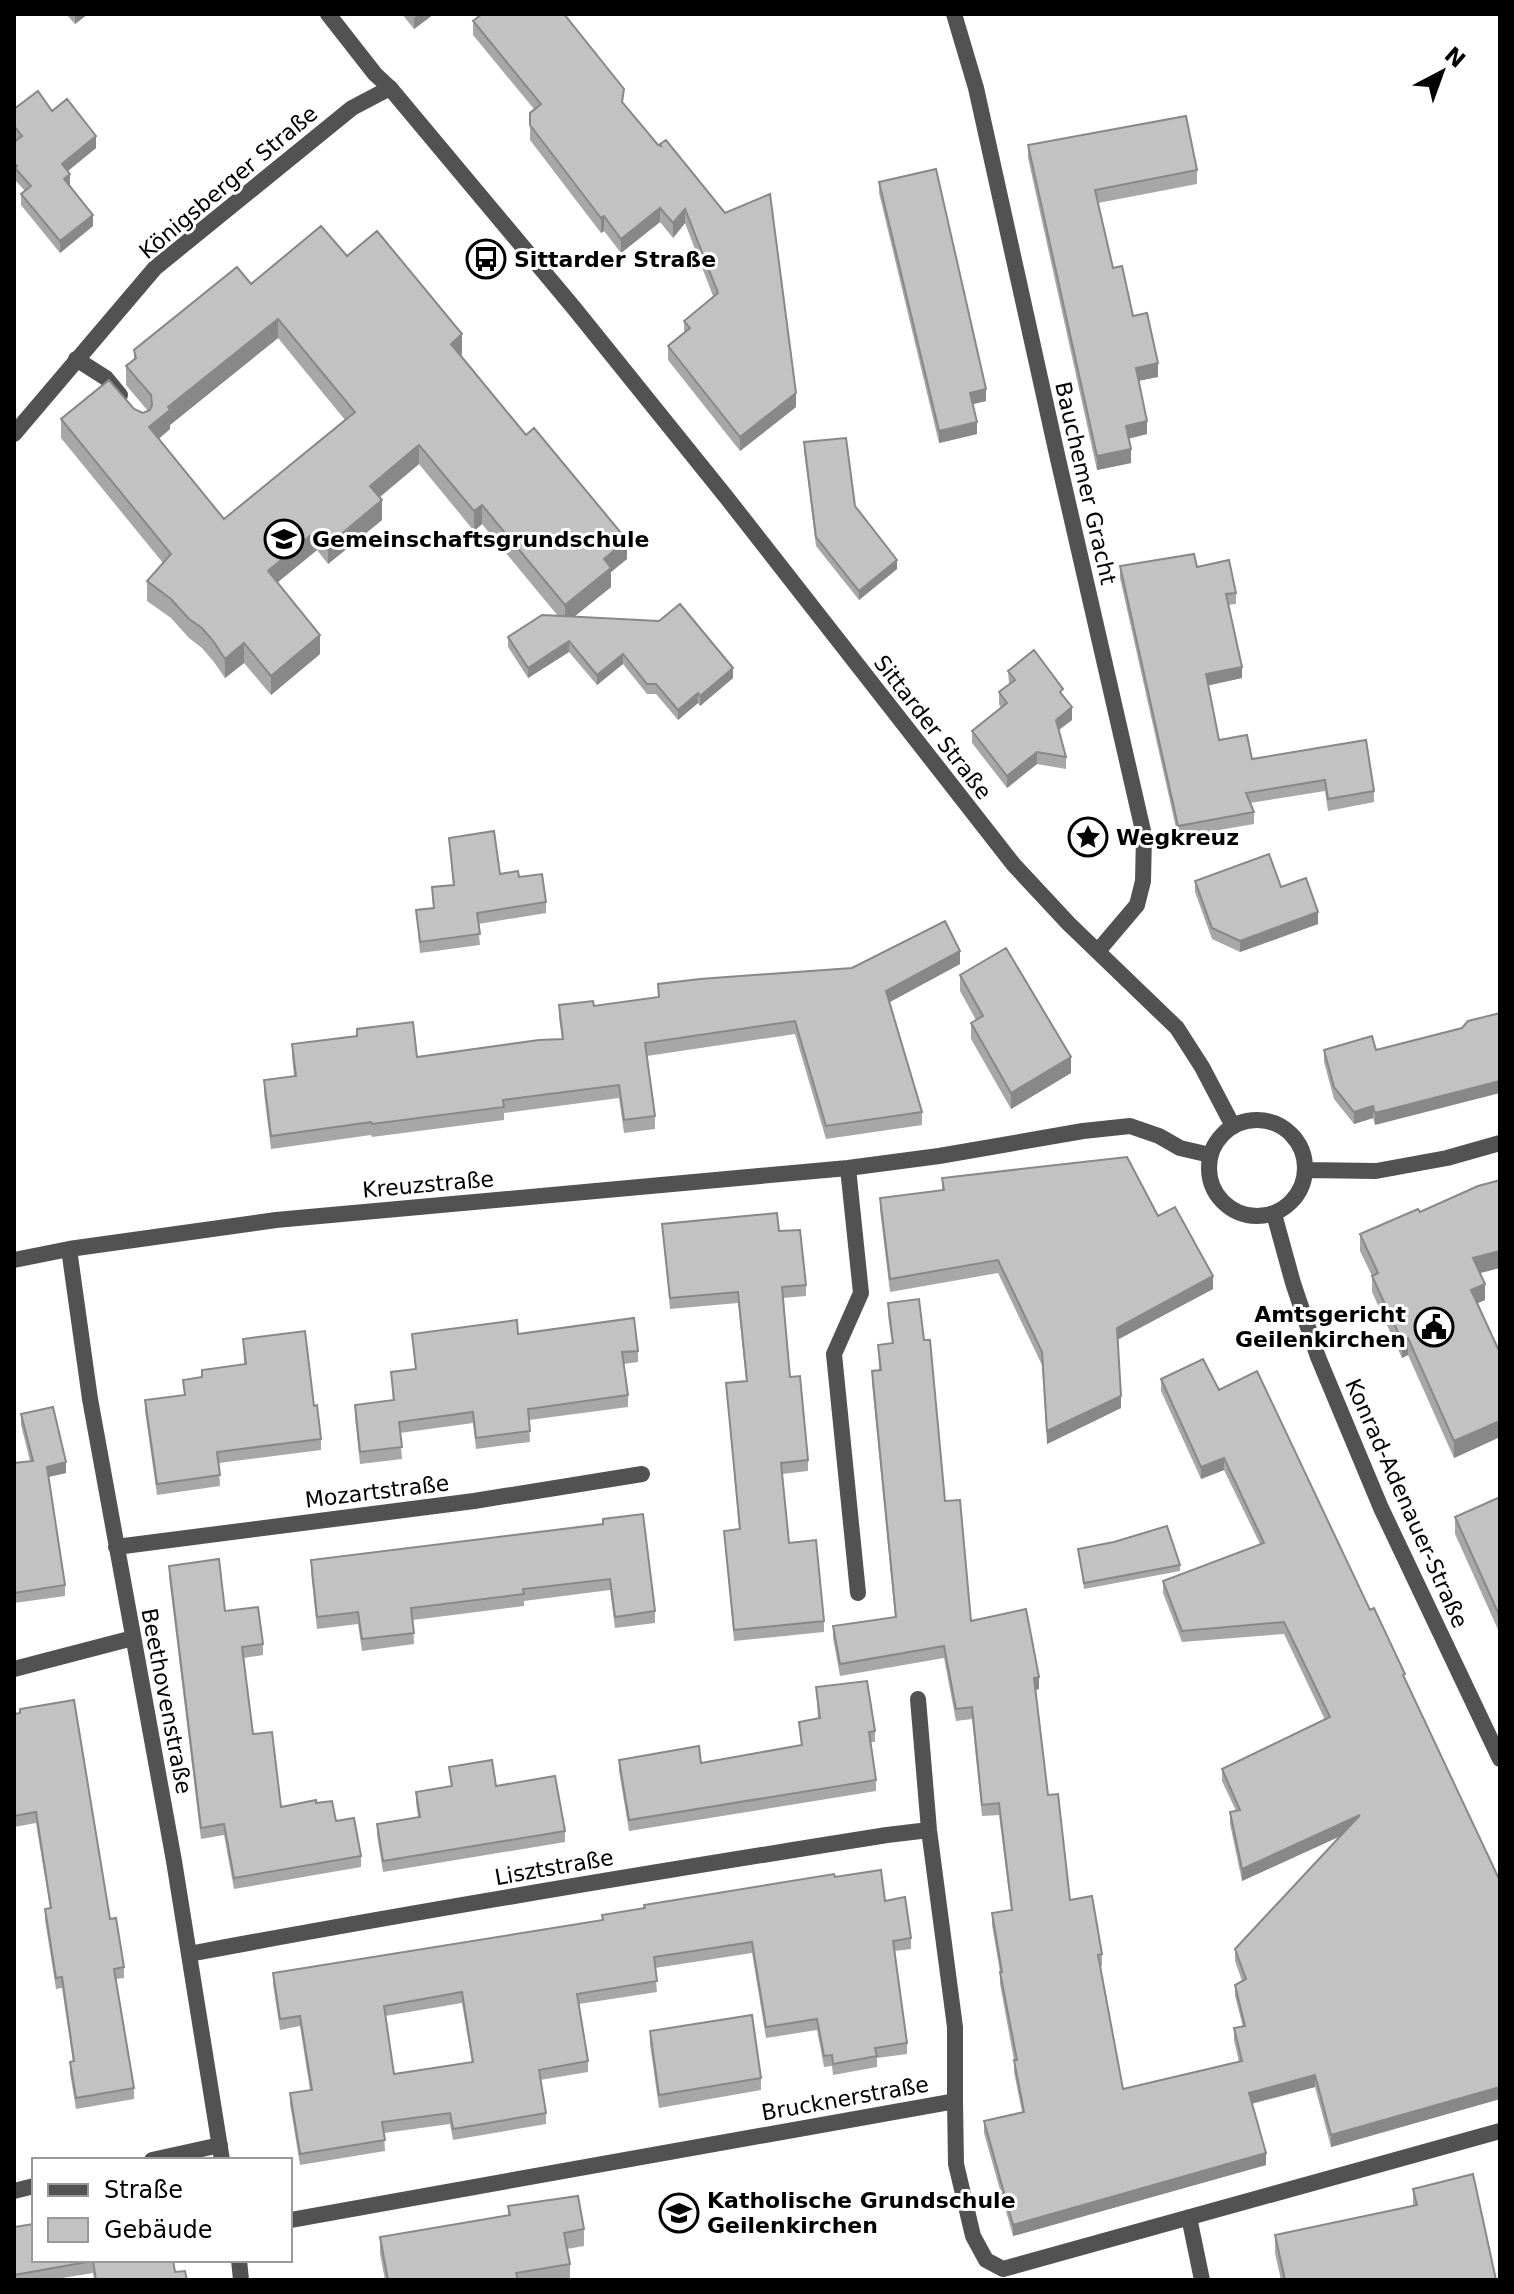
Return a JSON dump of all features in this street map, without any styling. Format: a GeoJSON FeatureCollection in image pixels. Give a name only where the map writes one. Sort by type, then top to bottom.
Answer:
{"type":"FeatureCollection","features":[{"type":"Feature","properties":{"kind":"street","name":"Sittarder Straße"},"geometry":{"type":"LineString","coordinates":[[328,14],[375,74],[564,296],[727,498],[1014,865],[1069,924],[1177,1028],[1233,1126]]}},
{"type":"Feature","properties":{"kind":"street","name":"Bauchemer Gracht"},"geometry":{"type":"LineString","coordinates":[[954,14],[976,88],[1144,835],[1143,881],[1137,905],[1098,951]]}},
{"type":"Feature","properties":{"kind":"street","name":"Königsberger Straße"},"geometry":{"type":"LineString","coordinates":[[14,434],[155,268],[352,108],[390,88]]}},
{"type":"Feature","properties":{"kind":"street"},"geometry":{"type":"LineString","coordinates":[[76,359],[106,378],[133,410]]}},
{"type":"Feature","properties":{"kind":"street"},"geometry":{"type":"LineString","coordinates":[[1261,1120],[1276,1123],[1298,1142],[1306,1170],[1302,1188],[1290,1204],[1274,1214],[1261,1217],[1235,1212],[1224,1204],[1210,1181],[1210,1155],[1219,1138],[1233,1126],[1261,1120]]}},
{"type":"Feature","properties":{"kind":"street","name":"Kreuzstraße"},"geometry":{"type":"LineString","coordinates":[[14,1260],[69,1249],[276,1220],[848,1168],[1130,1126],[1180,1148],[1210,1155]]}},
{"type":"Feature","properties":{"kind":"street"},"geometry":{"type":"LineString","coordinates":[[1306,1170],[1376,1171],[1447,1158],[1500,1143]]}},
{"type":"Feature","properties":{"kind":"street"},"geometry":{"type":"LineString","coordinates":[[848,1168],[861,1293],[834,1354],[858,1593]]}},
{"type":"Feature","properties":{"kind":"street","name":"Konrad-Adenauer-Straße"},"geometry":{"type":"LineString","coordinates":[[1274,1214],[1299,1304],[1318,1357],[1381,1508],[1500,1759]]}},
{"type":"Feature","properties":{"kind":"street","name":"Beethovenstraße"},"geometry":{"type":"LineString","coordinates":[[69,1249],[90,1399],[174,1861],[221,2153]]}},
{"type":"Feature","properties":{"kind":"street","name":"Mozartstraße"},"geometry":{"type":"LineString","coordinates":[[116,1547],[474,1501],[642,1474]]}},
{"type":"Feature","properties":{"kind":"street"},"geometry":{"type":"LineString","coordinates":[[14,1669],[133,1638]]}},
{"type":"Feature","properties":{"kind":"street"},"geometry":{"type":"LineString","coordinates":[[918,1699],[929,1830],[955,2027],[955,2101]]}},
{"type":"Feature","properties":{"kind":"street","name":"Lisztstraße"},"geometry":{"type":"LineString","coordinates":[[189,1954],[629,1875],[929,1830]]}},
{"type":"Feature","properties":{"kind":"street","name":"Brucknerstraße"},"geometry":{"type":"LineString","coordinates":[[292,2220],[955,2101],[956,2164],[973,2236],[986,2260],[1005,2275],[1189,2217],[1500,2131]]}},
{"type":"Feature","properties":{"kind":"street"},"geometry":{"type":"LineString","coordinates":[[172,2158],[221,2153]]}},
{"type":"Feature","properties":{"kind":"street"},"geometry":{"type":"LineString","coordinates":[[1189,2217],[1202,2280]]}},
{"type":"Feature","properties":{"kind":"building"},"geometry":{"type":"Polygon","coordinates":[[[482,14],[564,14],[624,89],[622,102],[658,145],[661,146],[666,140],[725,213],[770,194],[796,393],[740,437],[668,346],[690,328],[684,321],[718,293],[685,209],[673,223],[660,208],[621,239],[604,216],[601,218],[530,125],[530,113],[541,104],[473,21],[482,14]]]}},
{"type":"Feature","properties":{"kind":"building"},"geometry":{"type":"Polygon","coordinates":[[[38,91],[52,111],[67,99],[96,136],[62,164],[70,174],[64,179],[93,215],[60,241],[21,194],[31,186],[14,163],[14,142],[22,136],[14,126],[14,109],[38,91]]]}},
{"type":"Feature","properties":{"kind":"building"},"geometry":{"type":"Polygon","coordinates":[[[1186,116],[1197,170],[1095,190],[1113,268],[1122,266],[1133,316],[1147,313],[1158,363],[1136,368],[1147,421],[1126,426],[1131,449],[1097,456],[1028,145],[1186,116]]]}},
{"type":"Feature","properties":{"kind":"building"},"geometry":{"type":"Polygon","coordinates":[[[936,169],[986,389],[970,393],[977,422],[939,431],[879,182],[936,169]]]}},
{"type":"Feature","properties":{"kind":"building"},"geometry":{"type":"Polygon","coordinates":[[[321,226],[347,256],[377,231],[462,334],[451,344],[526,435],[534,428],[627,540],[604,559],[611,568],[565,605],[482,505],[474,511],[419,445],[370,486],[382,500],[328,545],[317,530],[268,571],[320,635],[271,676],[244,643],[225,659],[202,628],[147,581],[171,554],[61,419],[109,380],[134,409],[143,413],[150,410],[151,395],[126,366],[136,358],[134,350],[237,267],[251,284],[321,226]],[[278,319],[168,407],[170,410],[149,427],[224,519],[355,412],[278,319]]]}},
{"type":"Feature","properties":{"kind":"building"},"geometry":{"type":"Polygon","coordinates":[[[846,438],[855,506],[897,560],[859,591],[816,537],[804,442],[846,438]]]}},
{"type":"Feature","properties":{"kind":"building"},"geometry":{"type":"Polygon","coordinates":[[[1194,554],[1197,567],[1229,560],[1236,593],[1226,594],[1242,667],[1206,674],[1219,740],[1247,735],[1252,759],[1366,740],[1374,791],[1328,799],[1325,780],[1246,793],[1254,812],[1178,826],[1120,566],[1194,554]]]}},
{"type":"Feature","properties":{"kind":"building"},"geometry":{"type":"Polygon","coordinates":[[[680,604],[733,668],[678,710],[656,684],[647,684],[623,654],[597,675],[569,641],[528,668],[508,637],[542,615],[659,621],[680,604]]]}},
{"type":"Feature","properties":{"kind":"building"},"geometry":{"type":"Polygon","coordinates":[[[1034,650],[1063,689],[1060,692],[1072,707],[1056,720],[1066,757],[1037,752],[1007,776],[972,731],[1007,703],[999,692],[1015,680],[1008,671],[1034,650]]]}},
{"type":"Feature","properties":{"kind":"building"},"geometry":{"type":"Polygon","coordinates":[[[494,831],[500,874],[518,871],[519,877],[542,874],[546,902],[477,913],[480,934],[420,942],[416,910],[434,908],[432,887],[454,885],[449,838],[494,831]]]}},
{"type":"Feature","properties":{"kind":"building"},"geometry":{"type":"Polygon","coordinates":[[[1269,854],[1281,887],[1306,878],[1318,912],[1240,941],[1212,928],[1195,881],[1269,854]]]}},
{"type":"Feature","properties":{"kind":"building"},"geometry":{"type":"Polygon","coordinates":[[[945,921],[960,951],[886,991],[922,1112],[826,1126],[795,1021],[645,1043],[655,1116],[624,1120],[619,1085],[503,1100],[504,1107],[271,1136],[264,1080],[296,1076],[292,1044],[357,1036],[357,1029],[413,1022],[417,1057],[563,1039],[559,1005],[593,1001],[594,1006],[659,997],[658,984],[852,968],[945,921]]]}},
{"type":"Feature","properties":{"kind":"building"},"geometry":{"type":"Polygon","coordinates":[[[1006,948],[1071,1057],[1011,1093],[971,1023],[983,1016],[960,975],[1006,948]]]}},
{"type":"Feature","properties":{"kind":"building"},"geometry":{"type":"Polygon","coordinates":[[[1500,1013],[1500,1081],[1375,1113],[1373,1106],[1354,1112],[1334,1087],[1324,1050],[1372,1036],[1376,1050],[1462,1028],[1468,1021],[1500,1013]]]}},
{"type":"Feature","properties":{"kind":"building"},"geometry":{"type":"Polygon","coordinates":[[[1127,1157],[1158,1216],[1175,1207],[1213,1276],[1117,1328],[1121,1396],[1047,1431],[1042,1352],[998,1260],[890,1279],[880,1198],[944,1190],[942,1178],[1127,1157]]]}},
{"type":"Feature","properties":{"kind":"building","name":"Amtsgericht Geilenkirchen"},"geometry":{"type":"Polygon","coordinates":[[[1500,1180],[1500,1251],[1473,1258],[1485,1284],[1471,1290],[1500,1353],[1500,1421],[1454,1441],[1408,1338],[1402,1341],[1372,1276],[1378,1273],[1360,1234],[1418,1209],[1420,1212],[1478,1186],[1500,1180]]]}},
{"type":"Feature","properties":{"kind":"building"},"geometry":{"type":"Polygon","coordinates":[[[777,1213],[779,1231],[800,1230],[806,1285],[782,1287],[790,1377],[800,1376],[808,1460],[781,1463],[789,1543],[816,1540],[824,1621],[734,1630],[724,1531],[740,1529],[726,1383],[747,1381],[738,1292],[670,1298],[662,1224],[777,1213]]]}},
{"type":"Feature","properties":{"kind":"building"},"geometry":{"type":"Polygon","coordinates":[[[919,1299],[924,1340],[930,1340],[945,1501],[960,1500],[971,1621],[1026,1609],[1039,1677],[1034,1678],[1048,1795],[1058,1794],[1070,1900],[1092,1896],[1102,1954],[1098,1955],[1123,2089],[1242,2061],[1234,2028],[1245,2026],[1235,1985],[1246,1979],[1235,1949],[1360,1815],[1242,1869],[1230,1812],[1240,1810],[1222,1769],[1330,1717],[1284,1622],[1182,1631],[1163,1581],[1264,1543],[1224,1458],[1201,1467],[1161,1379],[1203,1359],[1219,1390],[1257,1371],[1370,1610],[1374,1608],[1500,1881],[1500,2087],[1331,2135],[1315,2075],[1249,2093],[1266,2153],[1013,2225],[984,2121],[1024,2112],[992,1913],[1012,1910],[999,1803],[982,1805],[972,1707],[956,1709],[944,1646],[840,1664],[833,1626],[896,1617],[872,1371],[881,1370],[878,1345],[893,1343],[888,1303],[919,1299]]]}},
{"type":"Feature","properties":{"kind":"building"},"geometry":{"type":"Polygon","coordinates":[[[634,1318],[638,1351],[622,1352],[628,1395],[528,1409],[530,1431],[476,1438],[473,1412],[399,1422],[402,1447],[360,1452],[355,1405],[394,1400],[391,1372],[416,1369],[412,1334],[517,1320],[518,1334],[634,1318]]]}},
{"type":"Feature","properties":{"kind":"building"},"geometry":{"type":"Polygon","coordinates":[[[305,1331],[321,1439],[217,1452],[220,1475],[157,1484],[145,1400],[185,1395],[183,1380],[202,1377],[202,1370],[246,1364],[243,1339],[305,1331]]]}},
{"type":"Feature","properties":{"kind":"building"},"geometry":{"type":"Polygon","coordinates":[[[53,1407],[66,1462],[47,1467],[65,1585],[14,1593],[14,1463],[33,1461],[21,1414],[53,1407]]]}},
{"type":"Feature","properties":{"kind":"building"},"geometry":{"type":"Polygon","coordinates":[[[1500,1497],[1500,1617],[1455,1517],[1500,1497]]]}},
{"type":"Feature","properties":{"kind":"building"},"geometry":{"type":"Polygon","coordinates":[[[643,1514],[655,1611],[615,1617],[610,1579],[523,1589],[524,1594],[411,1608],[414,1633],[362,1639],[358,1612],[317,1617],[311,1560],[603,1524],[603,1519],[643,1514]]]}},
{"type":"Feature","properties":{"kind":"building"},"geometry":{"type":"Polygon","coordinates":[[[1167,1526],[1180,1565],[1084,1583],[1078,1549],[1167,1526]]]}},
{"type":"Feature","properties":{"kind":"building"},"geometry":{"type":"Polygon","coordinates":[[[219,1559],[225,1611],[258,1607],[263,1644],[242,1647],[253,1734],[272,1732],[281,1807],[316,1800],[316,1803],[332,1801],[336,1821],[354,1818],[361,1856],[234,1878],[224,1824],[201,1828],[169,1566],[219,1559]]]}},
{"type":"Feature","properties":{"kind":"building"},"geometry":{"type":"Polygon","coordinates":[[[867,1681],[875,1731],[869,1732],[876,1780],[629,1820],[619,1760],[699,1746],[701,1763],[802,1745],[799,1722],[820,1718],[816,1687],[867,1681]]]}},
{"type":"Feature","properties":{"kind":"building"},"geometry":{"type":"Polygon","coordinates":[[[74,1700],[110,1919],[116,1918],[124,1967],[114,1969],[134,2088],[76,2098],[62,1977],[56,1978],[45,1909],[51,1908],[36,1812],[14,1816],[14,1714],[20,1713],[20,1709],[74,1700]]]}},
{"type":"Feature","properties":{"kind":"building"},"geometry":{"type":"Polygon","coordinates":[[[492,1760],[496,1786],[555,1776],[565,1831],[383,1861],[377,1824],[420,1817],[416,1792],[452,1786],[449,1767],[492,1760]]]}},
{"type":"Feature","properties":{"kind":"building"},"geometry":{"type":"Polygon","coordinates":[[[881,1870],[885,1901],[905,1897],[911,1938],[893,1941],[907,2043],[875,2048],[877,2056],[833,2064],[832,2055],[824,2056],[817,2019],[766,2027],[752,1942],[654,1957],[657,1981],[577,1994],[588,2061],[539,2070],[546,2113],[453,2129],[450,2113],[382,2122],[385,2140],[300,2154],[290,2093],[312,2090],[300,2016],[280,2019],[273,1973],[603,1920],[602,1915],[645,1908],[644,1905],[834,1874],[835,1877],[881,1870]],[[462,1992],[384,2006],[394,2074],[473,2062],[462,1992]]]}},
{"type":"Feature","properties":{"kind":"building"},"geometry":{"type":"Polygon","coordinates":[[[752,2015],[761,2078],[659,2095],[650,2031],[752,2015]]]}},
{"type":"Feature","properties":{"kind":"building"},"geometry":{"type":"Polygon","coordinates":[[[1473,2174],[1496,2280],[1285,2280],[1275,2235],[1417,2205],[1413,2189],[1473,2174]]]}},
{"type":"Feature","properties":{"kind":"building"},"geometry":{"type":"Polygon","coordinates":[[[578,2196],[584,2229],[564,2233],[570,2264],[516,2273],[518,2280],[388,2280],[380,2237],[510,2215],[508,2206],[578,2196]]]}},
{"type":"Feature","properties":{"kind":"building"},"geometry":{"type":"Polygon","coordinates":[[[32,2224],[32,2262],[87,2262],[14,2275],[14,2227],[32,2224]]]}},
{"type":"Feature","properties":{"kind":"building"},"geometry":{"type":"Polygon","coordinates":[[[93,2262],[173,2262],[175,2272],[185,2271],[187,2280],[96,2280],[93,2262]]]}},
{"type":"Feature","properties":{"kind":"place","name":"Sittarder Straße"},"geometry":{"type":"Point","coordinates":[486,259]}},
{"type":"Feature","properties":{"kind":"place","name":"Gemeinschaftsgrundschule"},"geometry":{"type":"Point","coordinates":[284,539]}},
{"type":"Feature","properties":{"kind":"place","name":"Wegkreuz"},"geometry":{"type":"Point","coordinates":[1088,837]}},
{"type":"Feature","properties":{"kind":"place","name":"Amtsgericht Geilenkirchen"},"geometry":{"type":"Point","coordinates":[1434,1327]}},
{"type":"Feature","properties":{"kind":"place","name":"Katholische Grundschule Geilenkirchen"},"geometry":{"type":"Point","coordinates":[679,2213]}}]}
